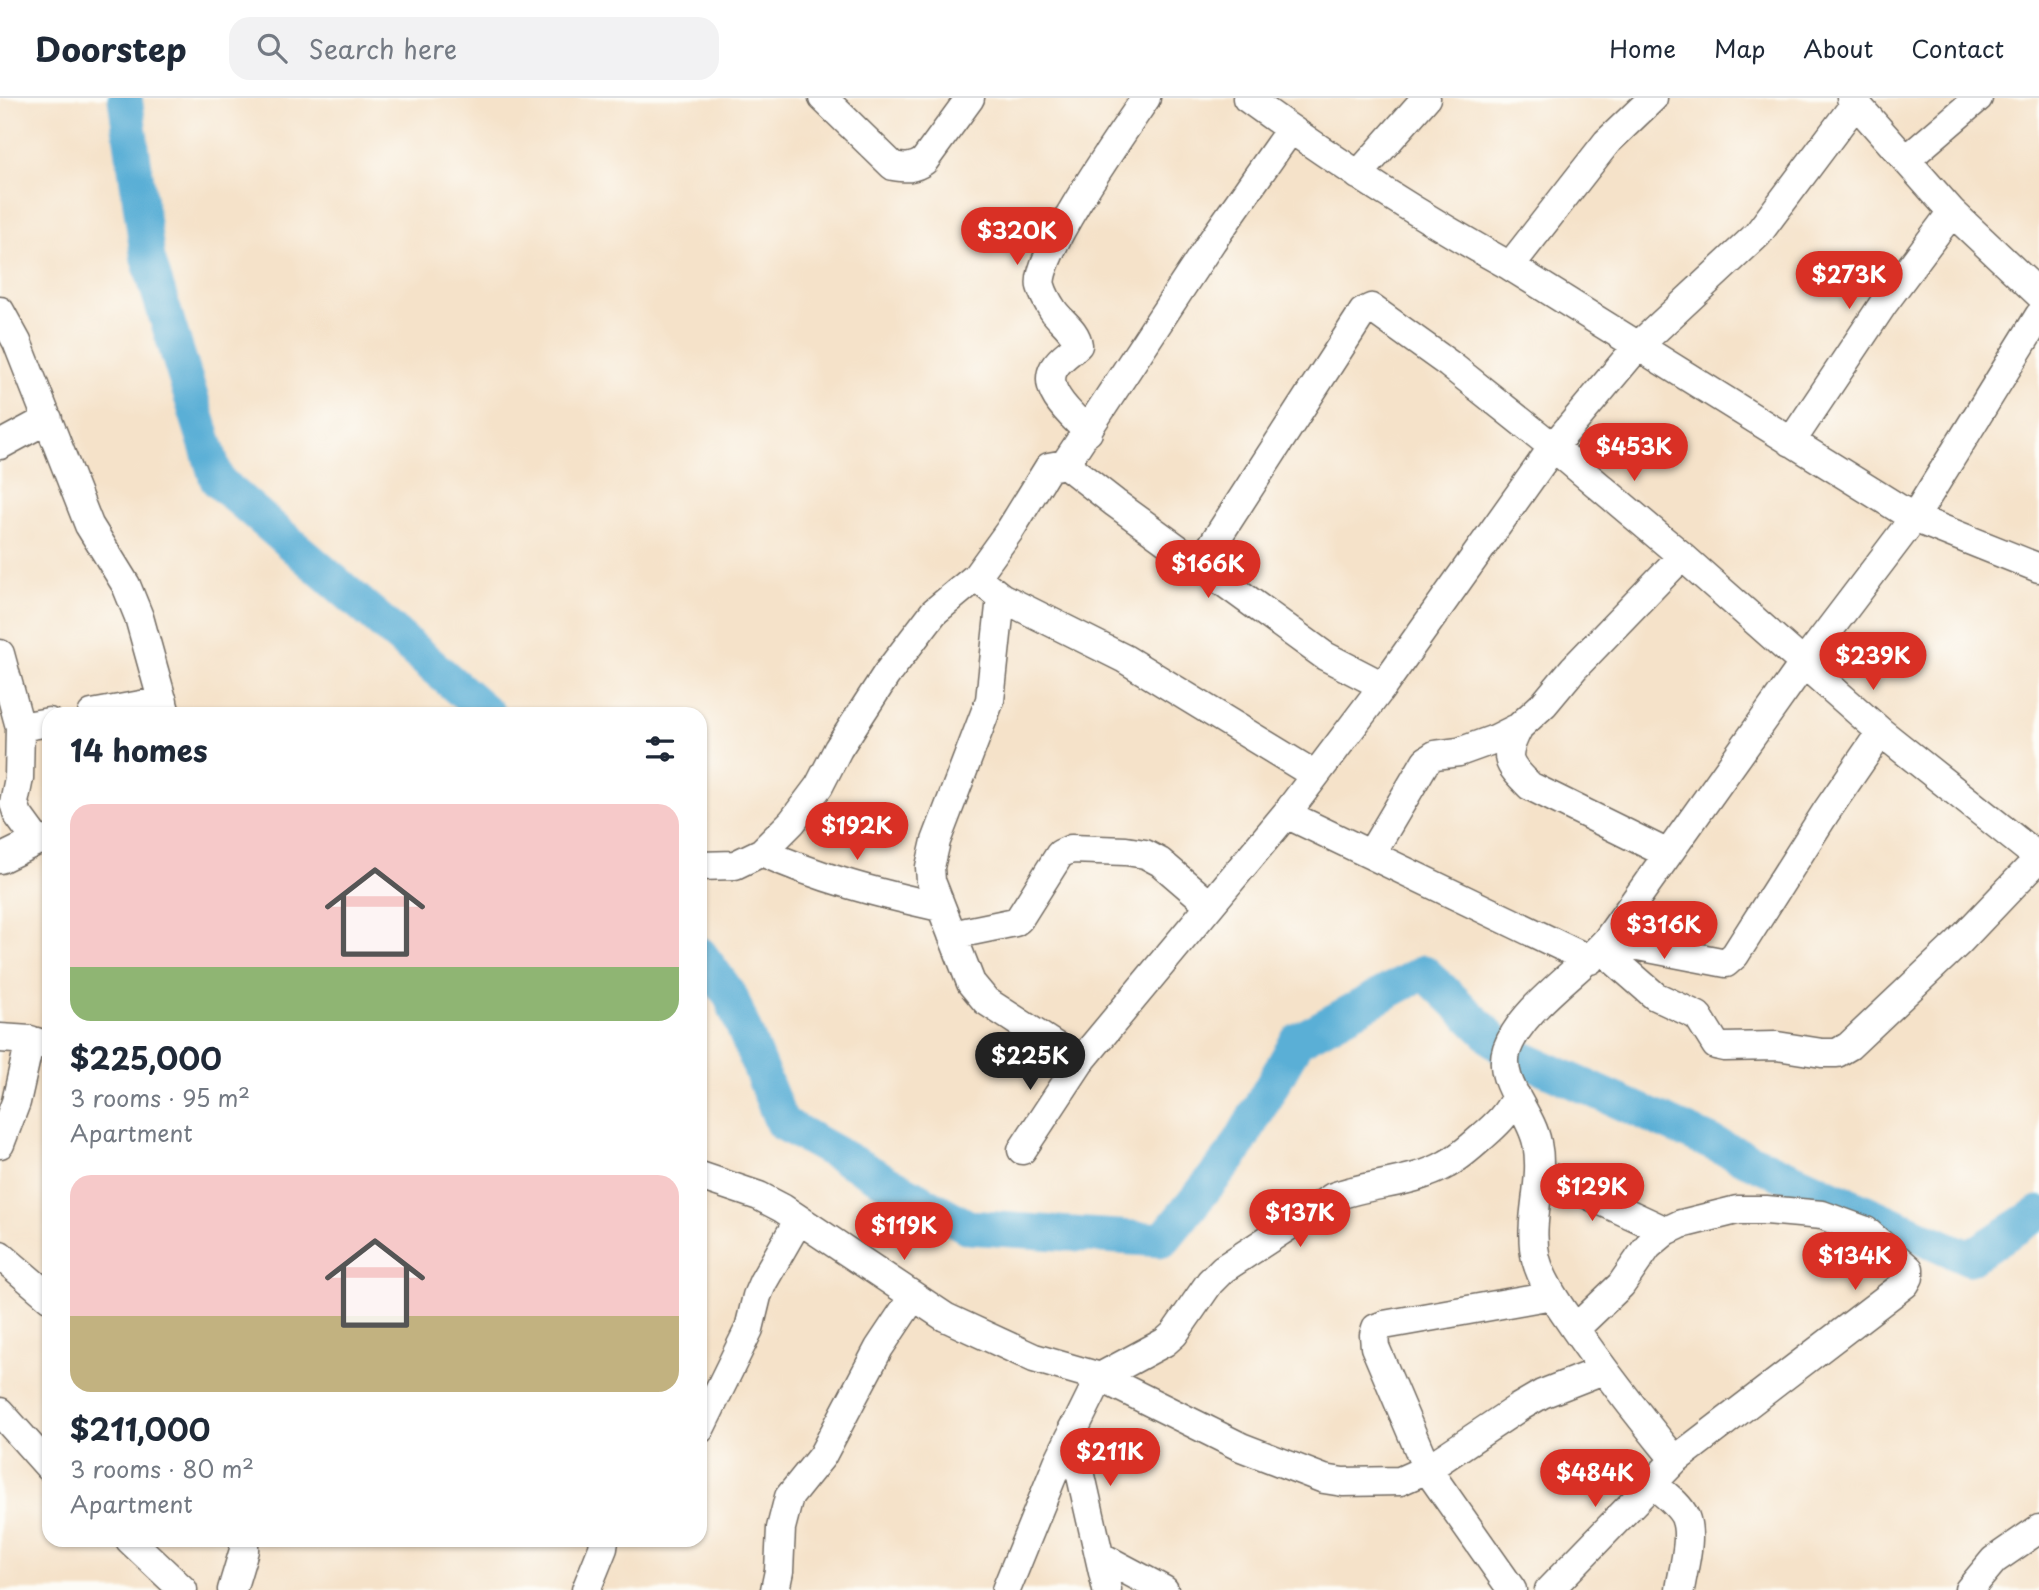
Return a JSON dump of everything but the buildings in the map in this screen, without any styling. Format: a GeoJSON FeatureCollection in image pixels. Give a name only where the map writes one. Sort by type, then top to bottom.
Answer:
{"type":"FeatureCollection","features":[{"type":"Feature","properties":{"kind":"street"},"geometry":{"type":"LineString","coordinates":[[823,98],[893,166],[914,168],[924,161],[970,98]]}},
{"type":"Feature","properties":{"kind":"street"},"geometry":{"type":"LineString","coordinates":[[1088,432],[1061,404],[1050,377],[1055,366],[1078,345],[1077,339],[1053,311],[1040,284],[1041,273],[1048,254],[1100,167],[1146,98]]}},
{"type":"Feature","properties":{"kind":"street"},"geometry":{"type":"LineString","coordinates":[[1247,98],[1290,130],[1451,234],[1510,266],[1914,518],[2036,563]]}},
{"type":"Feature","properties":{"kind":"street"},"geometry":{"type":"LineString","coordinates":[[1358,175],[1426,98]]}},
{"type":"Feature","properties":{"kind":"street"},"geometry":{"type":"LineString","coordinates":[[1510,266],[1607,142],[1653,98]]}},
{"type":"Feature","properties":{"kind":"street"},"geometry":{"type":"LineString","coordinates":[[1906,160],[1978,98]]}},
{"type":"Feature","properties":{"kind":"street"},"geometry":{"type":"LineString","coordinates":[[1022,1150],[1080,1062],[1286,814],[1383,686],[1553,447],[1637,347],[1757,235],[1853,101],[1952,212],[2039,294]]}},
{"type":"Feature","properties":{"kind":"street"},"geometry":{"type":"LineString","coordinates":[[707,866],[735,866],[762,852],[792,822],[819,786],[838,749],[886,675],[926,622],[976,577],[1010,530],[1049,467],[1065,464],[1212,241],[1290,130]]}},
{"type":"Feature","properties":{"kind":"street"},"geometry":{"type":"LineString","coordinates":[[1791,442],[1884,303],[1952,212]]}},
{"type":"Feature","properties":{"kind":"street"},"geometry":{"type":"LineString","coordinates":[[1200,564],[1363,312],[1371,308],[1449,364],[1553,447],[1682,556],[1881,732],[2039,858],[1958,943],[1849,1046],[1837,1053],[1777,1046],[1716,1045],[1698,1016],[1667,1003],[1599,949],[1371,854],[1286,814]]}},
{"type":"Feature","properties":{"kind":"street"},"geometry":{"type":"LineString","coordinates":[[0,311],[16,342],[89,525],[126,585],[139,617],[165,707]]}},
{"type":"Feature","properties":{"kind":"street"},"geometry":{"type":"LineString","coordinates":[[1675,1460],[1603,1370],[1552,1295],[1537,1261],[1533,1241],[1539,1171],[1537,1142],[1527,1114],[1506,1075],[1506,1051],[1519,1025],[1599,949],[1804,663],[1914,518],[2039,316]]}},
{"type":"Feature","properties":{"kind":"street"},"geometry":{"type":"LineString","coordinates":[[0,445],[48,419]]}},
{"type":"Feature","properties":{"kind":"street"},"geometry":{"type":"LineString","coordinates":[[1065,464],[1325,656],[1383,686]]}},
{"type":"Feature","properties":{"kind":"street"},"geometry":{"type":"LineString","coordinates":[[1371,854],[1426,761],[1435,755],[1459,752],[1495,739],[1519,727],[1544,704],[1574,668],[1682,556]]}},
{"type":"Feature","properties":{"kind":"street"},"geometry":{"type":"LineString","coordinates":[[976,577],[1001,597],[1125,659],[1315,775]]}},
{"type":"Feature","properties":{"kind":"street"},"geometry":{"type":"LineString","coordinates":[[1001,597],[990,701],[936,841],[930,867],[931,881],[971,983],[986,1001],[1080,1062]]}},
{"type":"Feature","properties":{"kind":"street"},"geometry":{"type":"LineString","coordinates":[[2,666],[20,727],[19,778],[14,803],[18,815],[42,840]]}},
{"type":"Feature","properties":{"kind":"street"},"geometry":{"type":"LineString","coordinates":[[20,727],[42,723]]}},
{"type":"Feature","properties":{"kind":"street"},"geometry":{"type":"LineString","coordinates":[[1519,727],[1507,756],[1511,768],[1530,786],[1668,854]]}},
{"type":"Feature","properties":{"kind":"street"},"geometry":{"type":"LineString","coordinates":[[1599,949],[1635,946],[1726,963],[1735,956],[1825,811],[1881,732]]}},
{"type":"Feature","properties":{"kind":"street"},"geometry":{"type":"LineString","coordinates":[[0,859],[42,841]]}},
{"type":"Feature","properties":{"kind":"street"},"geometry":{"type":"LineString","coordinates":[[951,935],[1015,922],[1060,854],[1071,849],[1126,851],[1145,855],[1160,862],[1210,905]]}},
{"type":"Feature","properties":{"kind":"street"},"geometry":{"type":"LineString","coordinates":[[762,852],[802,870],[855,888],[940,907]]}},
{"type":"Feature","properties":{"kind":"street"},"geometry":{"type":"LineString","coordinates":[[1635,946],[1645,988]]}},
{"type":"Feature","properties":{"kind":"street"},"geometry":{"type":"LineString","coordinates":[[0,1038],[39,1043],[0,1144]]}},
{"type":"Feature","properties":{"kind":"street"},"geometry":{"type":"LineString","coordinates":[[1006,1590],[1073,1428],[1100,1377],[1165,1342],[1174,1334],[1210,1282],[1237,1260],[1333,1197],[1350,1190],[1406,1179],[1447,1164],[1498,1124],[1516,1096]]}},
{"type":"Feature","properties":{"kind":"street"},"geometry":{"type":"LineString","coordinates":[[1539,1171],[1666,1231]]}},
{"type":"Feature","properties":{"kind":"street"},"geometry":{"type":"LineString","coordinates":[[707,1178],[759,1196],[782,1208],[945,1317],[1034,1358],[1100,1377],[1241,1447],[1324,1479],[1343,1482],[1400,1481],[1427,1469],[1542,1394],[1603,1370]]}},
{"type":"Feature","properties":{"kind":"street"},"geometry":{"type":"LineString","coordinates":[[1549,1590],[1654,1485],[1675,1460],[1905,1284],[1909,1269],[1866,1231],[1822,1215],[1737,1210],[1681,1224],[1666,1231],[1648,1246],[1621,1285],[1575,1329]]}},
{"type":"Feature","properties":{"kind":"street"},"geometry":{"type":"LineString","coordinates":[[707,1415],[749,1329],[763,1282],[798,1221]]}},
{"type":"Feature","properties":{"kind":"street"},"geometry":{"type":"LineString","coordinates":[[0,1255],[42,1291]]}},
{"type":"Feature","properties":{"kind":"street"},"geometry":{"type":"LineString","coordinates":[[1512,1590],[1427,1469],[1375,1347],[1374,1335],[1376,1328],[1552,1295]]}},
{"type":"Feature","properties":{"kind":"street"},"geometry":{"type":"LineString","coordinates":[[775,1590],[779,1571],[781,1528],[789,1497],[822,1456],[879,1348],[913,1297]]}},
{"type":"Feature","properties":{"kind":"street"},"geometry":{"type":"LineString","coordinates":[[0,1412],[42,1459]]}},
{"type":"Feature","properties":{"kind":"street"},"geometry":{"type":"LineString","coordinates":[[1073,1428],[1077,1458],[1107,1590]]}},
{"type":"Feature","properties":{"kind":"street"},"geometry":{"type":"LineString","coordinates":[[1654,1485],[1686,1519],[1688,1537],[1680,1590]]}},
{"type":"Feature","properties":{"kind":"street"},"geometry":{"type":"LineString","coordinates":[[1969,1590],[1994,1560],[2034,1540]]}},
{"type":"Feature","properties":{"kind":"street"},"geometry":{"type":"LineString","coordinates":[[137,1547],[183,1590]]}},
{"type":"Feature","properties":{"kind":"street"},"geometry":{"type":"LineString","coordinates":[[232,1590],[244,1547]]}},
{"type":"Feature","properties":{"kind":"street"},"geometry":{"type":"LineString","coordinates":[[586,1590],[603,1547]]}},
{"type":"Feature","properties":{"kind":"street"},"geometry":{"type":"LineString","coordinates":[[1100,1556],[1164,1590]]}},
{"type":"Feature","properties":{"kind":"waterway"},"geometry":{"type":"LineString","coordinates":[[125,98],[148,259],[217,480],[480,707]]}},
{"type":"Feature","properties":{"kind":"waterway"},"geometry":{"type":"LineString","coordinates":[[707,964],[730,995],[782,1123],[968,1227],[1163,1240],[1233,1154],[1297,1041],[1424,972],[1506,1051],[1969,1258],[2039,1213]]}}]}
